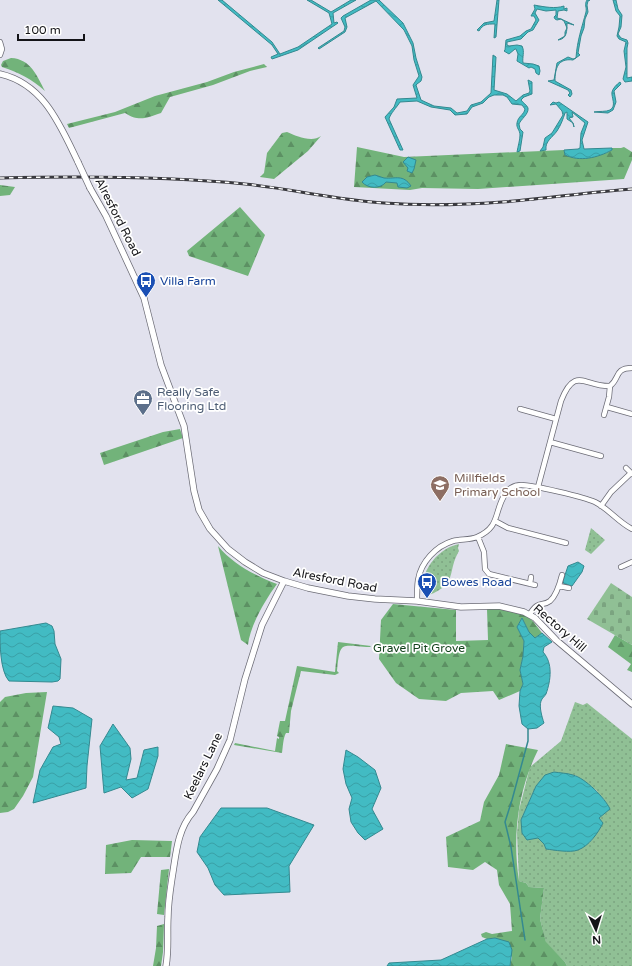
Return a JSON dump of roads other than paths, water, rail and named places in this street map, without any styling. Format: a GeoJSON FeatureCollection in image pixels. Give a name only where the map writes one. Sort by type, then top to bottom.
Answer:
{"type":"FeatureCollection","features":[{"type":"Feature","properties":{"kind":"street"},"geometry":{"type":"LineString","coordinates":[[0,42],[2,49],[0,55]]}},
{"type":"Feature","properties":{"kind":"street","name":"Alresford Road"},"geometry":{"type":"LineString","coordinates":[[0,74],[24,84],[44,101],[59,123],[90,188],[106,216],[144,298],[160,365],[184,426],[194,491],[201,515],[217,537],[236,556],[257,569],[284,581],[300,586],[348,596],[387,600]]}},
{"type":"Feature","properties":{"kind":"street"},"geometry":{"type":"LineString","coordinates":[[604,415],[610,397],[610,386],[619,372],[625,368],[632,368]]}},
{"type":"Feature","properties":{"kind":"street"},"geometry":{"type":"LineString","coordinates":[[538,487],[556,419],[563,395],[566,390],[570,385],[582,380],[610,386]]}},
{"type":"Feature","properties":{"kind":"street"},"geometry":{"type":"LineString","coordinates":[[607,407],[631,414],[629,419]]}},
{"type":"Feature","properties":{"kind":"street"},"geometry":{"type":"LineString","coordinates":[[523,411],[556,419]]}},
{"type":"Feature","properties":{"kind":"street"},"geometry":{"type":"LineString","coordinates":[[550,442],[599,454]]}},
{"type":"Feature","properties":{"kind":"street"},"geometry":{"type":"LineString","coordinates":[[601,506],[611,492],[631,474],[626,468]]}},
{"type":"Feature","properties":{"kind":"street"},"geometry":{"type":"LineString","coordinates":[[416,601],[418,580],[428,558],[438,549],[450,542],[478,537],[489,529],[495,521],[503,497],[507,491],[521,485],[538,487],[587,500],[601,506],[623,524],[632,529]]}},
{"type":"Feature","properties":{"kind":"street"},"geometry":{"type":"LineString","coordinates":[[495,521],[508,528],[564,542],[562,548]]}},
{"type":"Feature","properties":{"kind":"street"},"geometry":{"type":"LineString","coordinates":[[478,537],[484,552],[485,568],[488,574],[532,584],[531,577]]}},
{"type":"Feature","properties":{"kind":"street"},"geometry":{"type":"LineString","coordinates":[[622,564],[632,562]]}},
{"type":"Feature","properties":{"kind":"street"},"geometry":{"type":"LineString","coordinates":[[530,614],[536,605],[549,602],[552,599],[559,586],[562,575]]}},
{"type":"Feature","properties":{"kind":"street","name":"Keelars Lane"},"geometry":{"type":"LineString","coordinates":[[166,966],[168,946],[168,908],[177,844],[188,817],[193,812],[217,769],[230,740],[245,679],[262,625],[284,581]]}},
{"type":"Feature","properties":{"kind":"street"},"geometry":{"type":"LineString","coordinates":[[559,586],[569,588]]}},
{"type":"Feature","properties":{"kind":"street","name":"Rectory Hill"},"geometry":{"type":"LineString","coordinates":[[387,600],[416,601],[460,607],[499,606],[516,609],[530,614],[562,645],[632,704]]}},
{"type":"Feature","properties":{"kind":"water"},"geometry":{"type":"Polygon","coordinates":[[[218,0],[222,0],[272,42],[280,54],[298,47],[332,24],[329,13],[307,0],[311,0],[331,12],[351,0],[356,0],[333,13],[334,23],[338,23],[298,50],[272,59],[271,57],[278,54],[272,45],[218,0]]]}},
{"type":"Feature","properties":{"kind":"water"},"geometry":{"type":"Polygon","coordinates":[[[371,0],[379,0],[403,23],[413,43],[422,77],[421,81],[416,85],[421,100],[434,106],[451,108],[457,113],[467,111],[471,105],[481,102],[491,93],[493,55],[496,57],[494,90],[507,94],[516,101],[523,95],[529,93],[528,80],[532,82],[532,94],[521,100],[528,110],[519,124],[520,129],[523,132],[520,151],[517,152],[520,135],[517,123],[525,109],[522,105],[512,104],[507,97],[503,95],[494,95],[489,97],[483,103],[472,107],[467,114],[455,115],[450,110],[431,107],[417,101],[400,102],[389,119],[403,150],[400,150],[385,117],[394,107],[397,99],[417,98],[413,85],[419,76],[414,60],[412,46],[404,30],[376,1],[345,18],[347,27],[345,32],[319,49],[318,48],[344,31],[345,27],[341,18],[343,16],[371,0]]]}},
{"type":"Feature","properties":{"kind":"water"},"geometry":{"type":"Polygon","coordinates":[[[497,0],[499,0],[496,37],[494,38],[495,24],[486,25],[479,31],[477,30],[484,23],[494,21],[497,0]]]}},
{"type":"Feature","properties":{"kind":"water"},"geometry":{"type":"Polygon","coordinates":[[[587,0],[590,0],[588,1],[587,5],[588,12],[581,36],[578,53],[580,55],[576,58],[586,12],[586,3],[587,0]]]}},
{"type":"Feature","properties":{"kind":"water"},"geometry":{"type":"Polygon","coordinates":[[[613,0],[616,0],[618,9],[622,15],[621,27],[618,34],[621,38],[627,40],[628,43],[627,78],[632,77],[632,81],[625,82],[623,79],[626,67],[624,51],[626,42],[619,39],[617,36],[620,16],[616,11],[613,0]]]}},
{"type":"Feature","properties":{"kind":"water"},"geometry":{"type":"Polygon","coordinates":[[[534,5],[553,8],[564,6],[564,9],[567,8],[567,11],[558,11],[557,18],[561,19],[557,20],[554,17],[556,15],[556,10],[546,11],[537,9],[535,13],[539,20],[533,30],[528,32],[521,39],[507,42],[507,45],[509,46],[522,46],[523,63],[539,66],[539,75],[536,73],[535,69],[531,67],[529,68],[517,61],[518,54],[516,49],[509,54],[504,51],[506,40],[520,36],[531,29],[536,20],[534,16],[531,16],[535,9],[534,5]]]}},
{"type":"Feature","properties":{"kind":"water"},"geometry":{"type":"Polygon","coordinates":[[[561,19],[574,25],[567,23],[567,28],[564,21],[561,19]]]}},
{"type":"Feature","properties":{"kind":"water"},"geometry":{"type":"Polygon","coordinates":[[[568,57],[573,59],[576,58],[573,60],[561,62],[558,65],[556,72],[555,81],[571,90],[572,94],[570,97],[568,95],[570,93],[568,90],[548,81],[554,80],[557,63],[568,57]]]}},
{"type":"Feature","properties":{"kind":"water"},"geometry":{"type":"Polygon","coordinates":[[[620,82],[621,84],[614,91],[616,102],[613,110],[608,113],[594,112],[607,111],[612,108],[612,92],[615,86],[620,82]]]}},
{"type":"Feature","properties":{"kind":"water"},"geometry":{"type":"Polygon","coordinates":[[[553,102],[559,102],[588,122],[582,140],[584,149],[612,148],[612,150],[594,157],[583,159],[565,155],[564,150],[580,148],[581,133],[585,123],[572,112],[573,117],[569,118],[573,123],[567,119],[567,112],[565,113],[557,131],[548,142],[546,150],[540,151],[543,147],[545,138],[552,133],[563,115],[562,111],[556,104],[550,105],[553,102]]]}},
{"type":"Feature","properties":{"kind":"water"},"geometry":{"type":"Polygon","coordinates":[[[408,157],[416,160],[412,173],[407,171],[408,168],[403,162],[408,157]]]}},
{"type":"Feature","properties":{"kind":"water"},"geometry":{"type":"Polygon","coordinates":[[[375,175],[384,178],[402,178],[411,186],[407,188],[398,187],[397,183],[386,182],[378,187],[371,187],[362,182],[367,177],[375,175]]]}},
{"type":"Feature","properties":{"kind":"water"},"geometry":{"type":"Polygon","coordinates":[[[578,562],[584,566],[582,572],[572,586],[564,584],[563,581],[568,566],[578,562]]]}},
{"type":"Feature","properties":{"kind":"water"},"geometry":{"type":"Polygon","coordinates":[[[522,618],[529,632],[535,638],[542,633],[552,642],[544,647],[543,652],[550,666],[548,689],[540,703],[544,723],[537,728],[528,729],[522,724],[519,706],[520,691],[523,684],[520,670],[524,641],[517,627],[522,618]]]}},
{"type":"Feature","properties":{"kind":"water"},"geometry":{"type":"Polygon","coordinates":[[[46,623],[52,626],[55,644],[61,659],[60,679],[52,682],[9,681],[6,677],[2,664],[0,631],[46,623]]]}},
{"type":"Feature","properties":{"kind":"water"},"geometry":{"type":"Polygon","coordinates":[[[53,706],[73,708],[92,719],[86,788],[33,803],[40,770],[53,747],[61,744],[59,737],[48,728],[53,706]]]}},
{"type":"Feature","properties":{"kind":"water"},"geometry":{"type":"Polygon","coordinates":[[[113,724],[130,748],[131,759],[126,780],[137,778],[144,750],[158,747],[158,756],[148,789],[132,798],[121,787],[104,793],[100,746],[113,724]]]}},
{"type":"Feature","properties":{"kind":"water"},"geometry":{"type":"Polygon","coordinates":[[[346,750],[375,770],[381,788],[372,809],[383,829],[365,840],[358,833],[351,822],[349,809],[352,798],[346,784],[343,769],[346,750]]]}},
{"type":"Feature","properties":{"kind":"water"},"geometry":{"type":"Polygon","coordinates":[[[554,772],[571,774],[583,780],[599,794],[610,809],[599,818],[603,823],[596,835],[586,846],[575,851],[546,849],[544,844],[538,838],[527,840],[522,833],[521,820],[536,786],[545,775],[554,772]]]}},
{"type":"Feature","properties":{"kind":"water"},"geometry":{"type":"Polygon","coordinates":[[[221,808],[267,808],[314,825],[289,866],[290,892],[224,895],[215,885],[208,868],[197,852],[200,837],[221,808]]]}},
{"type":"Feature","properties":{"kind":"water"},"geometry":{"type":"Polygon","coordinates":[[[495,938],[509,942],[512,950],[510,966],[387,966],[389,963],[441,960],[487,939],[495,938]]]}},
{"type":"Feature","properties":{"kind":"waterway"},"geometry":{"type":"LineString","coordinates":[[525,940],[511,847],[505,822],[528,741],[528,729]]}},
{"type":"Feature","properties":{"kind":"railway"},"geometry":{"type":"LineString","coordinates":[[0,178],[92,177],[184,179],[245,184],[366,202],[428,205],[502,202],[632,189]]}},
{"type":"Feature","properties":{"kind":"place","name":"Villa Farm"},"geometry":{"type":"Point","coordinates":[146,298]}},
{"type":"Feature","properties":{"kind":"place","name":"Really Safe Flooring Ltd"},"geometry":{"type":"Point","coordinates":[143,416]}},
{"type":"Feature","properties":{"kind":"place","name":"Millfields Primary School"},"geometry":{"type":"Point","coordinates":[440,502]}},
{"type":"Feature","properties":{"kind":"place","name":"Bowes Road"},"geometry":{"type":"Point","coordinates":[427,599]}},
{"type":"Feature","properties":{"kind":"park label","name":"Gravel Pit Grove"},"geometry":{"type":"Point","coordinates":[419,648]}}]}
